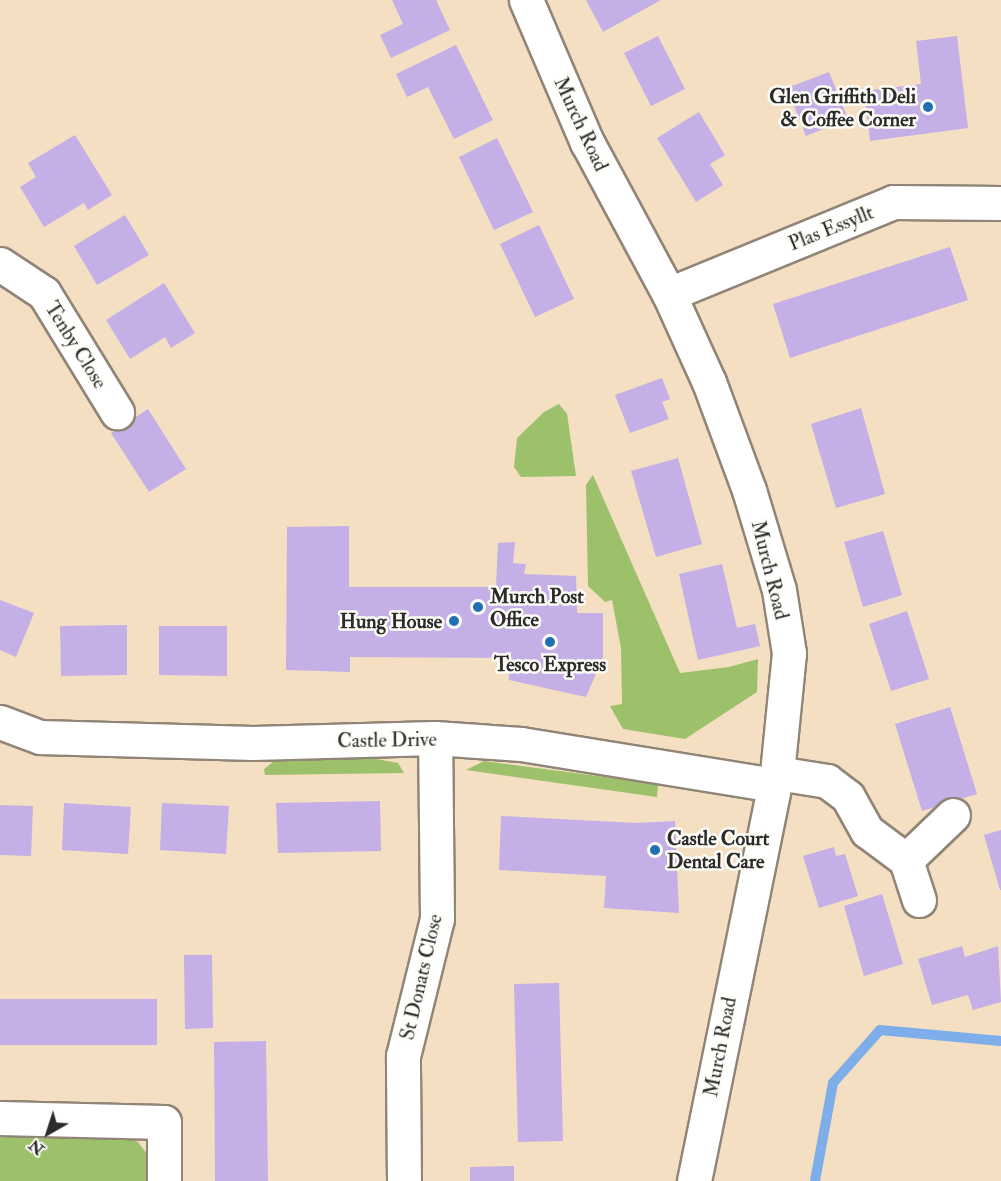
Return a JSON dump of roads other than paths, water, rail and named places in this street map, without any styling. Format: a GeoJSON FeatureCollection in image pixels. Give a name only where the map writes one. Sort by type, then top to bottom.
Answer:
{"type":"FeatureCollection","features":[{"type":"Feature","properties":{"kind":"street","name":"Murch Road"},"geometry":{"type":"LineString","coordinates":[[526,0],[587,142],[669,294],[709,381],[749,490],[779,591],[789,653],[775,779],[694,1181]]}},
{"type":"Feature","properties":{"kind":"street","name":"Plas Essyllt"},"geometry":{"type":"LineString","coordinates":[[669,294],[893,202],[1001,203]]}},
{"type":"Feature","properties":{"kind":"street","name":"Tenby Close"},"geometry":{"type":"LineString","coordinates":[[0,264],[44,293],[117,411]]}},
{"type":"Feature","properties":{"kind":"street","name":"Castle Drive"},"geometry":{"type":"LineString","coordinates":[[0,722],[40,737],[253,743],[435,738],[521,744],[775,779],[827,782],[848,796],[867,831],[906,860]]}},
{"type":"Feature","properties":{"kind":"street","name":"St Donats Close"},"geometry":{"type":"LineString","coordinates":[[404,1181],[403,1056],[437,919],[435,738]]}},
{"type":"Feature","properties":{"kind":"street"},"geometry":{"type":"LineString","coordinates":[[919,900],[906,860],[953,815]]}},
{"type":"Feature","properties":{"kind":"street"},"geometry":{"type":"LineString","coordinates":[[0,1118],[164,1122],[164,1181]]}},
{"type":"Feature","properties":{"kind":"waterway"},"geometry":{"type":"LineString","coordinates":[[815,1181],[833,1083],[880,1030],[1001,1041]]}},
{"type":"Feature","properties":{"kind":"place","name":"Glen Griffith Deli & Coffee Corner"},"geometry":{"type":"Point","coordinates":[928,107]}},
{"type":"Feature","properties":{"kind":"place","name":"Murch Post Office"},"geometry":{"type":"Point","coordinates":[478,607]}},
{"type":"Feature","properties":{"kind":"place","name":"Hung House"},"geometry":{"type":"Point","coordinates":[454,621]}},
{"type":"Feature","properties":{"kind":"place","name":"Tesco Express"},"geometry":{"type":"Point","coordinates":[550,642]}},
{"type":"Feature","properties":{"kind":"place","name":"Castle Court Dental Care"},"geometry":{"type":"Point","coordinates":[655,850]}}]}
